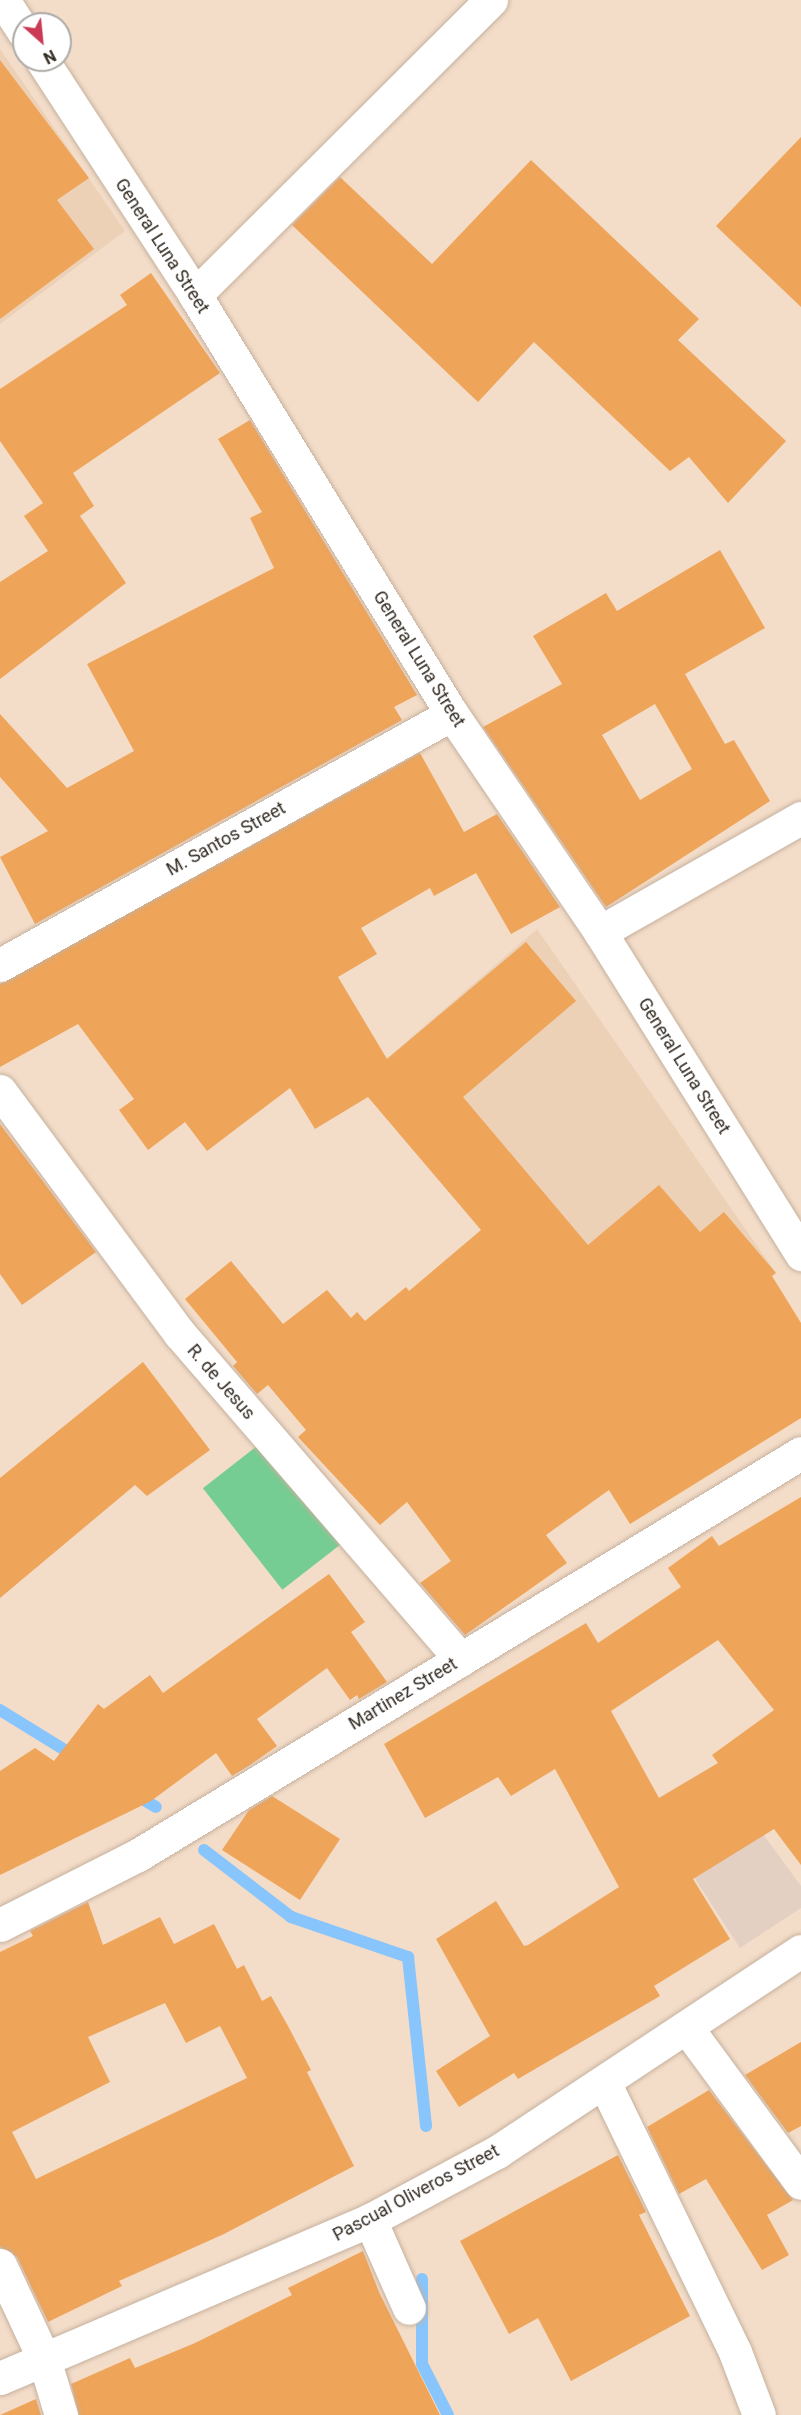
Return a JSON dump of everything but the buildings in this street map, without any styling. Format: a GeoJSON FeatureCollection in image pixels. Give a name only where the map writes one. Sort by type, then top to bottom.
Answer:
{"type":"FeatureCollection","features":[{"type":"Feature","properties":{"kind":"street"},"geometry":{"type":"LineString","coordinates":[[3,0],[12,14]]}},
{"type":"Feature","properties":{"kind":"street"},"geometry":{"type":"LineString","coordinates":[[195,295],[491,0]]}},
{"type":"Feature","properties":{"kind":"street","name":"General Luna Street"},"geometry":{"type":"LineString","coordinates":[[50,72],[195,295],[452,714],[600,932],[801,1254]]}},
{"type":"Feature","properties":{"kind":"street","name":"M. Santos Street"},"geometry":{"type":"LineString","coordinates":[[0,965],[452,714]]}},
{"type":"Feature","properties":{"kind":"street"},"geometry":{"type":"LineString","coordinates":[[600,932],[801,818]]}},
{"type":"Feature","properties":{"kind":"street","name":"R. de Jesus"},"geometry":{"type":"LineString","coordinates":[[0,1091],[180,1334],[461,1659]]}},
{"type":"Feature","properties":{"kind":"street","name":"Martinez Street"},"geometry":{"type":"LineString","coordinates":[[0,1925],[138,1855],[801,1453]]}},
{"type":"Feature","properties":{"kind":"street","name":"Pascual Oliveros Street"},"geometry":{"type":"LineString","coordinates":[[0,2378],[370,2220],[496,2152],[801,1951]]}},
{"type":"Feature","properties":{"kind":"street"},"geometry":{"type":"LineString","coordinates":[[687,2028],[801,2183]]}},
{"type":"Feature","properties":{"kind":"street"},"geometry":{"type":"LineString","coordinates":[[604,2082],[735,2352],[759,2415]]}},
{"type":"Feature","properties":{"kind":"street"},"geometry":{"type":"LineString","coordinates":[[370,2220],[409,2308]]}},
{"type":"Feature","properties":{"kind":"street"},"geometry":{"type":"LineString","coordinates":[[0,2265],[44,2359],[61,2415]]}},
{"type":"Feature","properties":{"kind":"shaded area"},"geometry":{"type":"Polygon","coordinates":[[[0,49],[12,66],[12,72],[16,72],[125,231],[0,324],[0,49]]]}},
{"type":"Feature","properties":{"kind":"shaded area"},"geometry":{"type":"Polygon","coordinates":[[[537,929],[776,1273],[626,1400],[357,1084],[537,929]]]}},
{"type":"Feature","properties":{"kind":"shaded area"},"geometry":{"type":"Polygon","coordinates":[[[713,1766],[801,1886],[801,1908],[740,1948],[647,1805],[713,1766]]]}},
{"type":"Feature","properties":{"kind":"green space"},"geometry":{"type":"Polygon","coordinates":[[[262,1442],[341,1544],[282,1590],[203,1488],[262,1442]]]}},
{"type":"Feature","properties":{"kind":"waterway"},"geometry":{"type":"LineString","coordinates":[[0,1710],[76,1757]]}},
{"type":"Feature","properties":{"kind":"waterway"},"geometry":{"type":"LineString","coordinates":[[136,1795],[156,1807]]}},
{"type":"Feature","properties":{"kind":"waterway"},"geometry":{"type":"LineString","coordinates":[[204,1850],[291,1917],[408,1957],[426,2126]]}},
{"type":"Feature","properties":{"kind":"waterway"},"geometry":{"type":"LineString","coordinates":[[422,2279],[422,2364],[448,2415]]}}]}
